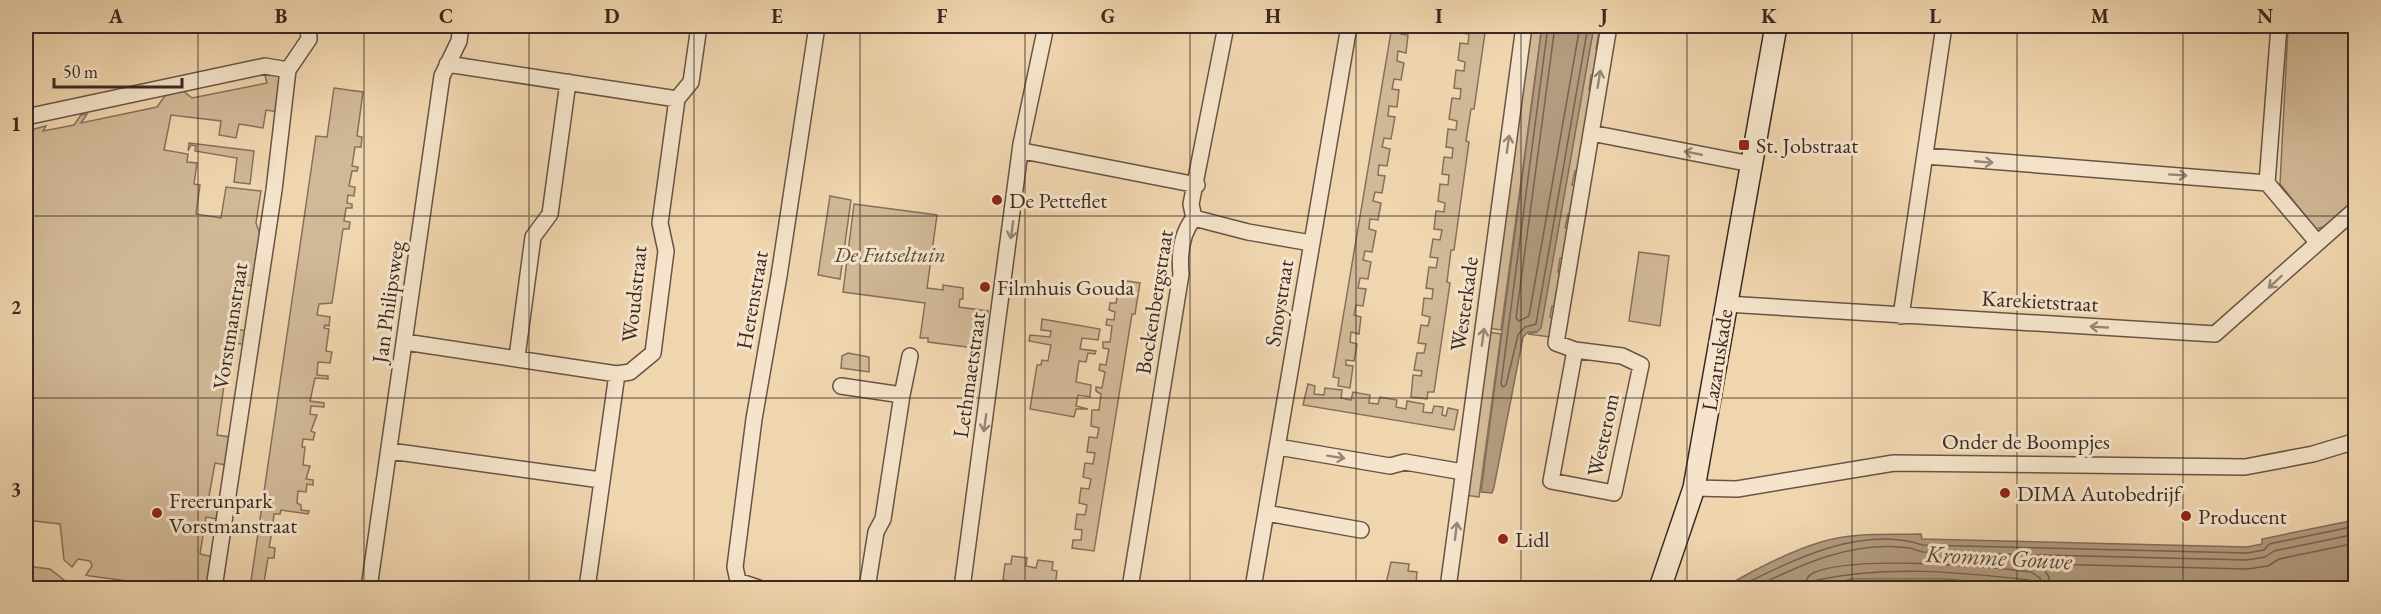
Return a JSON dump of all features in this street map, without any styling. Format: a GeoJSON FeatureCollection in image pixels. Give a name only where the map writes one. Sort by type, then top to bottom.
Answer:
{"type":"FeatureCollection","features":[{"type":"Feature","properties":{"kind":"main road","name":"Lazaruskade"},"geometry":{"type":"LineString","coordinates":[[1660,588],[1694,488],[1776,26]]}},
{"type":"Feature","properties":{"kind":"street"},"geometry":{"type":"LineString","coordinates":[[26,117],[265,66],[288,70],[309,39],[308,26]]}},
{"type":"Feature","properties":{"kind":"street","name":"Jan Philipsweg"},"geometry":{"type":"LineString","coordinates":[[369,588],[442,76],[459,41],[461,26]]}},
{"type":"Feature","properties":{"kind":"street","name":"Woudstraat"},"geometry":{"type":"LineString","coordinates":[[587,588],[617,374],[630,372],[653,353],[666,251],[660,223],[677,99],[691,82],[699,26]]}},
{"type":"Feature","properties":{"kind":"street","name":"Herenstraat"},"geometry":{"type":"LineString","coordinates":[[733,585],[754,419],[779,276],[817,26]]}},
{"type":"Feature","properties":{"kind":"street","name":"Lethmaetstraat"},"geometry":{"type":"LineString","coordinates":[[962,588],[1023,151],[1022,144],[1046,26]]}},
{"type":"Feature","properties":{"kind":"street","name":"Bockenbergstraat"},"geometry":{"type":"LineString","coordinates":[[1130,588],[1181,274],[1180,259],[1185,229],[1194,218],[1191,204],[1197,184],[1226,26]]}},
{"type":"Feature","properties":{"kind":"street","name":"Snoystraat"},"geometry":{"type":"LineString","coordinates":[[1253,588],[1349,26]]}},
{"type":"Feature","properties":{"kind":"street","name":"Westerkade"},"geometry":{"type":"LineString","coordinates":[[1448,588],[1524,26]]}},
{"type":"Feature","properties":{"kind":"street"},"geometry":{"type":"LineString","coordinates":[[1609,26],[1591,133],[1751,164]]}},
{"type":"Feature","properties":{"kind":"street"},"geometry":{"type":"LineString","coordinates":[[1901,316],[1944,26]]}},
{"type":"Feature","properties":{"kind":"street"},"geometry":{"type":"LineString","coordinates":[[2279,26],[2267,183],[2317,242]]}},
{"type":"Feature","properties":{"kind":"street"},"geometry":{"type":"LineString","coordinates":[[447,64],[677,99]]}},
{"type":"Feature","properties":{"kind":"street","name":"Vorstmanstraat"},"geometry":{"type":"LineString","coordinates":[[214,588],[274,190],[288,70]]}},
{"type":"Feature","properties":{"kind":"street"},"geometry":{"type":"LineString","coordinates":[[516,357],[533,237],[550,214],[568,82]]}},
{"type":"Feature","properties":{"kind":"street","name":"Westerom"},"geometry":{"type":"LineString","coordinates":[[1575,350],[1551,481],[1614,493],[1641,365],[1622,356],[1575,350],[1556,343],[1591,133]]}},
{"type":"Feature","properties":{"kind":"street"},"geometry":{"type":"LineString","coordinates":[[1023,151],[1197,184]]}},
{"type":"Feature","properties":{"kind":"street"},"geometry":{"type":"LineString","coordinates":[[1926,156],[2267,183]]}},
{"type":"Feature","properties":{"kind":"street","name":"Karekietstraat"},"geometry":{"type":"LineString","coordinates":[[1726,304],[2215,334],[2355,209]]}},
{"type":"Feature","properties":{"kind":"street"},"geometry":{"type":"LineString","coordinates":[[1194,218],[1254,233],[1311,243]]}},
{"type":"Feature","properties":{"kind":"street"},"geometry":{"type":"LineString","coordinates":[[405,342],[617,374]]}},
{"type":"Feature","properties":{"kind":"street"},"geometry":{"type":"LineString","coordinates":[[867,588],[876,532],[883,519],[910,356]]}},
{"type":"Feature","properties":{"kind":"street"},"geometry":{"type":"LineString","coordinates":[[841,386],[902,395]]}},
{"type":"Feature","properties":{"kind":"street","name":"Onder de Boompjes"},"geometry":{"type":"LineString","coordinates":[[1694,488],[1737,489],[1894,463],[2245,467],[2313,454],[2355,441]]}},
{"type":"Feature","properties":{"kind":"street"},"geometry":{"type":"LineString","coordinates":[[1278,447],[1390,466],[1405,462],[1463,472]]}},
{"type":"Feature","properties":{"kind":"street"},"geometry":{"type":"LineString","coordinates":[[390,451],[601,480]]}},
{"type":"Feature","properties":{"kind":"street"},"geometry":{"type":"LineString","coordinates":[[1266,513],[1361,530]]}},
{"type":"Feature","properties":{"kind":"street"},"geometry":{"type":"LineString","coordinates":[[733,585],[759,588]]}},
{"type":"Feature","properties":{"kind":"green space"},"geometry":{"type":"Polygon","coordinates":[[[1392,26],[1402,26],[1401,34],[1408,35],[1406,53],[1398,51],[1397,61],[1404,63],[1401,80],[1394,79],[1392,89],[1399,90],[1397,107],[1389,106],[1388,116],[1395,117],[1391,139],[1384,138],[1382,147],[1390,149],[1387,166],[1379,165],[1378,175],[1385,176],[1382,193],[1375,192],[1373,201],[1381,203],[1378,220],[1370,219],[1369,229],[1376,231],[1372,252],[1365,251],[1363,260],[1371,262],[1368,279],[1360,278],[1358,288],[1366,289],[1363,306],[1356,305],[1354,315],[1361,317],[1359,334],[1351,332],[1350,342],[1357,344],[1354,361],[1346,360],[1346,365],[1353,366],[1350,388],[1338,386],[1339,378],[1333,377],[1392,26]]]}},
{"type":"Feature","properties":{"kind":"green space"},"geometry":{"type":"Polygon","coordinates":[[[1463,26],[1486,26],[1474,109],[1471,109],[1466,141],[1469,142],[1454,250],[1451,250],[1447,282],[1450,283],[1434,392],[1428,392],[1427,399],[1411,397],[1413,375],[1421,376],[1422,371],[1414,370],[1417,353],[1424,353],[1426,344],[1418,343],[1421,325],[1428,326],[1430,317],[1422,315],[1424,298],[1432,299],[1433,289],[1426,288],[1429,267],[1436,268],[1438,258],[1430,257],[1433,239],[1440,240],[1442,230],[1434,229],[1436,211],[1444,212],[1445,203],[1438,201],[1440,184],[1448,185],[1449,175],[1442,174],[1444,157],[1452,158],[1453,148],[1446,147],[1448,129],[1456,130],[1457,121],[1449,119],[1452,98],[1460,99],[1461,89],[1454,88],[1456,70],[1464,71],[1465,62],[1458,60],[1460,43],[1468,44],[1469,34],[1461,33],[1463,26]]]}},
{"type":"Feature","properties":{"kind":"green space"},"geometry":{"type":"Polygon","coordinates":[[[1531,26],[1542,26],[1501,330],[1488,328],[1531,26]]]}},
{"type":"Feature","properties":{"kind":"green space"},"geometry":{"type":"Polygon","coordinates":[[[1594,26],[1600,26],[1596,49],[1599,50],[1595,75],[1591,75],[1589,90],[1593,91],[1579,171],[1575,171],[1572,185],[1576,186],[1572,214],[1568,214],[1565,228],[1569,229],[1564,258],[1560,258],[1558,272],[1562,273],[1556,306],[1552,306],[1550,317],[1554,319],[1550,337],[1528,334],[1537,332],[1594,26]]]}},
{"type":"Feature","properties":{"kind":"green space"},"geometry":{"type":"Polygon","coordinates":[[[2288,29],[2355,33],[2355,200],[2327,226],[2316,229],[2280,184],[2288,29]]]}},
{"type":"Feature","properties":{"kind":"green space"},"geometry":{"type":"Polygon","coordinates":[[[264,72],[277,75],[281,79],[278,112],[266,110],[263,128],[239,124],[236,138],[219,135],[221,121],[171,115],[164,150],[188,154],[187,162],[197,163],[194,184],[200,185],[196,214],[221,218],[226,187],[261,191],[256,223],[260,234],[253,286],[242,284],[233,328],[246,331],[243,344],[230,343],[217,435],[230,437],[226,465],[215,463],[207,507],[219,509],[217,519],[206,517],[200,554],[213,557],[207,588],[181,588],[86,575],[92,566],[90,561],[78,559],[72,567],[64,560],[60,524],[26,520],[26,131],[46,126],[43,131],[74,125],[81,115],[87,114],[81,123],[157,107],[167,93],[182,90],[192,98],[267,83],[264,72]]]}},
{"type":"Feature","properties":{"kind":"green space"},"geometry":{"type":"Polygon","coordinates":[[[334,88],[363,92],[357,136],[362,137],[361,147],[355,147],[352,166],[358,167],[357,171],[352,171],[349,186],[355,187],[354,196],[348,195],[347,203],[352,204],[352,208],[346,208],[344,221],[350,222],[349,229],[343,229],[332,303],[319,304],[317,315],[330,317],[329,326],[325,325],[324,328],[329,329],[326,351],[332,352],[330,363],[318,362],[317,375],[328,376],[328,379],[315,378],[310,401],[324,403],[324,407],[311,406],[310,414],[317,415],[311,431],[315,433],[313,440],[303,439],[302,447],[305,447],[303,465],[310,466],[306,479],[313,480],[313,485],[307,484],[306,492],[298,491],[297,503],[301,505],[301,510],[309,511],[308,514],[281,510],[280,514],[274,514],[273,522],[278,523],[277,532],[272,532],[269,547],[275,548],[274,558],[268,558],[263,588],[250,588],[316,136],[327,137],[334,88]]]}},
{"type":"Feature","properties":{"kind":"green space"},"geometry":{"type":"Polygon","coordinates":[[[189,143],[254,151],[250,184],[234,182],[237,158],[195,151],[196,146],[191,145],[188,151],[189,143]]]}},
{"type":"Feature","properties":{"kind":"green space"},"geometry":{"type":"Polygon","coordinates":[[[830,196],[851,200],[840,279],[818,275],[830,196]]]}},
{"type":"Feature","properties":{"kind":"green space","name":"De Futseltuin"},"geometry":{"type":"Polygon","coordinates":[[[854,204],[937,215],[927,288],[943,290],[943,285],[963,288],[963,299],[960,299],[959,307],[988,311],[982,349],[928,342],[928,338],[920,338],[925,303],[843,292],[854,204]]]}},
{"type":"Feature","properties":{"kind":"green space"},"geometry":{"type":"Polygon","coordinates":[[[1639,252],[1669,256],[1660,326],[1629,321],[1639,252]]]}},
{"type":"Feature","properties":{"kind":"green space"},"geometry":{"type":"Polygon","coordinates":[[[1120,280],[1140,283],[1135,314],[1132,314],[1094,551],[1072,548],[1073,540],[1081,540],[1082,530],[1075,529],[1077,514],[1085,515],[1087,505],[1079,503],[1081,488],[1089,489],[1091,479],[1083,477],[1085,463],[1093,464],[1095,453],[1087,452],[1089,437],[1097,438],[1099,428],[1091,426],[1092,410],[1099,410],[1101,394],[1096,391],[1096,387],[1102,388],[1105,372],[1099,370],[1100,364],[1106,365],[1109,349],[1103,348],[1103,342],[1110,342],[1112,326],[1106,325],[1107,319],[1114,320],[1115,312],[1109,310],[1110,303],[1116,303],[1120,280]]]}},
{"type":"Feature","properties":{"kind":"green space"},"geometry":{"type":"Polygon","coordinates":[[[1042,319],[1100,329],[1098,340],[1082,338],[1080,349],[1096,351],[1095,354],[1088,353],[1086,362],[1079,361],[1076,382],[1091,385],[1090,397],[1078,395],[1076,406],[1088,409],[1076,409],[1074,417],[1030,409],[1037,365],[1041,365],[1042,360],[1048,361],[1051,345],[1029,341],[1030,335],[1050,337],[1051,331],[1041,330],[1042,319]]]}},
{"type":"Feature","properties":{"kind":"green space"},"geometry":{"type":"Polygon","coordinates":[[[1488,332],[1501,334],[1479,497],[1465,495],[1488,332]]]}},
{"type":"Feature","properties":{"kind":"green space"},"geometry":{"type":"Polygon","coordinates":[[[848,353],[869,357],[869,372],[841,368],[842,356],[848,353]]]}},
{"type":"Feature","properties":{"kind":"green space"},"geometry":{"type":"Polygon","coordinates":[[[1308,384],[1315,386],[1314,394],[1324,395],[1325,388],[1342,390],[1341,398],[1351,400],[1353,392],[1370,395],[1369,403],[1378,404],[1380,397],[1397,400],[1396,407],[1406,409],[1407,401],[1424,404],[1423,412],[1432,413],[1434,406],[1443,407],[1442,415],[1446,416],[1448,408],[1458,410],[1454,430],[1303,405],[1308,384]]]}},
{"type":"Feature","properties":{"kind":"green space"},"geometry":{"type":"Polygon","coordinates":[[[1012,556],[1027,558],[1026,566],[1036,568],[1038,560],[1053,562],[1052,570],[1057,571],[1055,587],[1003,580],[1005,564],[1011,564],[1012,556]]]}},
{"type":"Feature","properties":{"kind":"green space"},"geometry":{"type":"Polygon","coordinates":[[[1391,562],[1409,564],[1408,571],[1417,572],[1416,583],[1406,581],[1405,588],[1385,588],[1391,562]]]}},
{"type":"Feature","properties":{"kind":"green space"},"geometry":{"type":"Polygon","coordinates":[[[26,566],[50,569],[74,588],[26,588],[26,566]]]}},
{"type":"Feature","properties":{"kind":"water"},"geometry":{"type":"Polygon","coordinates":[[[1542,26],[1594,26],[1541,328],[1537,332],[1528,332],[1523,337],[1494,487],[1492,493],[1481,492],[1542,26]]]}},
{"type":"Feature","properties":{"kind":"water","name":"Kromme Gouwe"},"geometry":{"type":"Polygon","coordinates":[[[2355,520],[2355,582],[2334,588],[2057,588],[1944,579],[1852,579],[1810,588],[1723,588],[1796,551],[1821,542],[1846,537],[1921,534],[1922,539],[2247,547],[2262,544],[2262,539],[2355,520]]]}},
{"type":"Feature","properties":{"kind":"place","name":"St. Jobstraat"},"geometry":{"type":"Point","coordinates":[1744,145]}},
{"type":"Feature","properties":{"kind":"place","name":"De Petteflet"},"geometry":{"type":"Point","coordinates":[997,200]}},
{"type":"Feature","properties":{"kind":"place","name":"Filmhuis Gouda"},"geometry":{"type":"Point","coordinates":[985,287]}},
{"type":"Feature","properties":{"kind":"place","name":"DIMA Autobedrijf"},"geometry":{"type":"Point","coordinates":[2005,493]}},
{"type":"Feature","properties":{"kind":"place","name":"Freerunpark Vorstmanstraat"},"geometry":{"type":"Point","coordinates":[157,513]}},
{"type":"Feature","properties":{"kind":"place","name":"Producent"},"geometry":{"type":"Point","coordinates":[2186,516]}},
{"type":"Feature","properties":{"kind":"place","name":"Lidl"},"geometry":{"type":"Point","coordinates":[1503,539]}}]}
